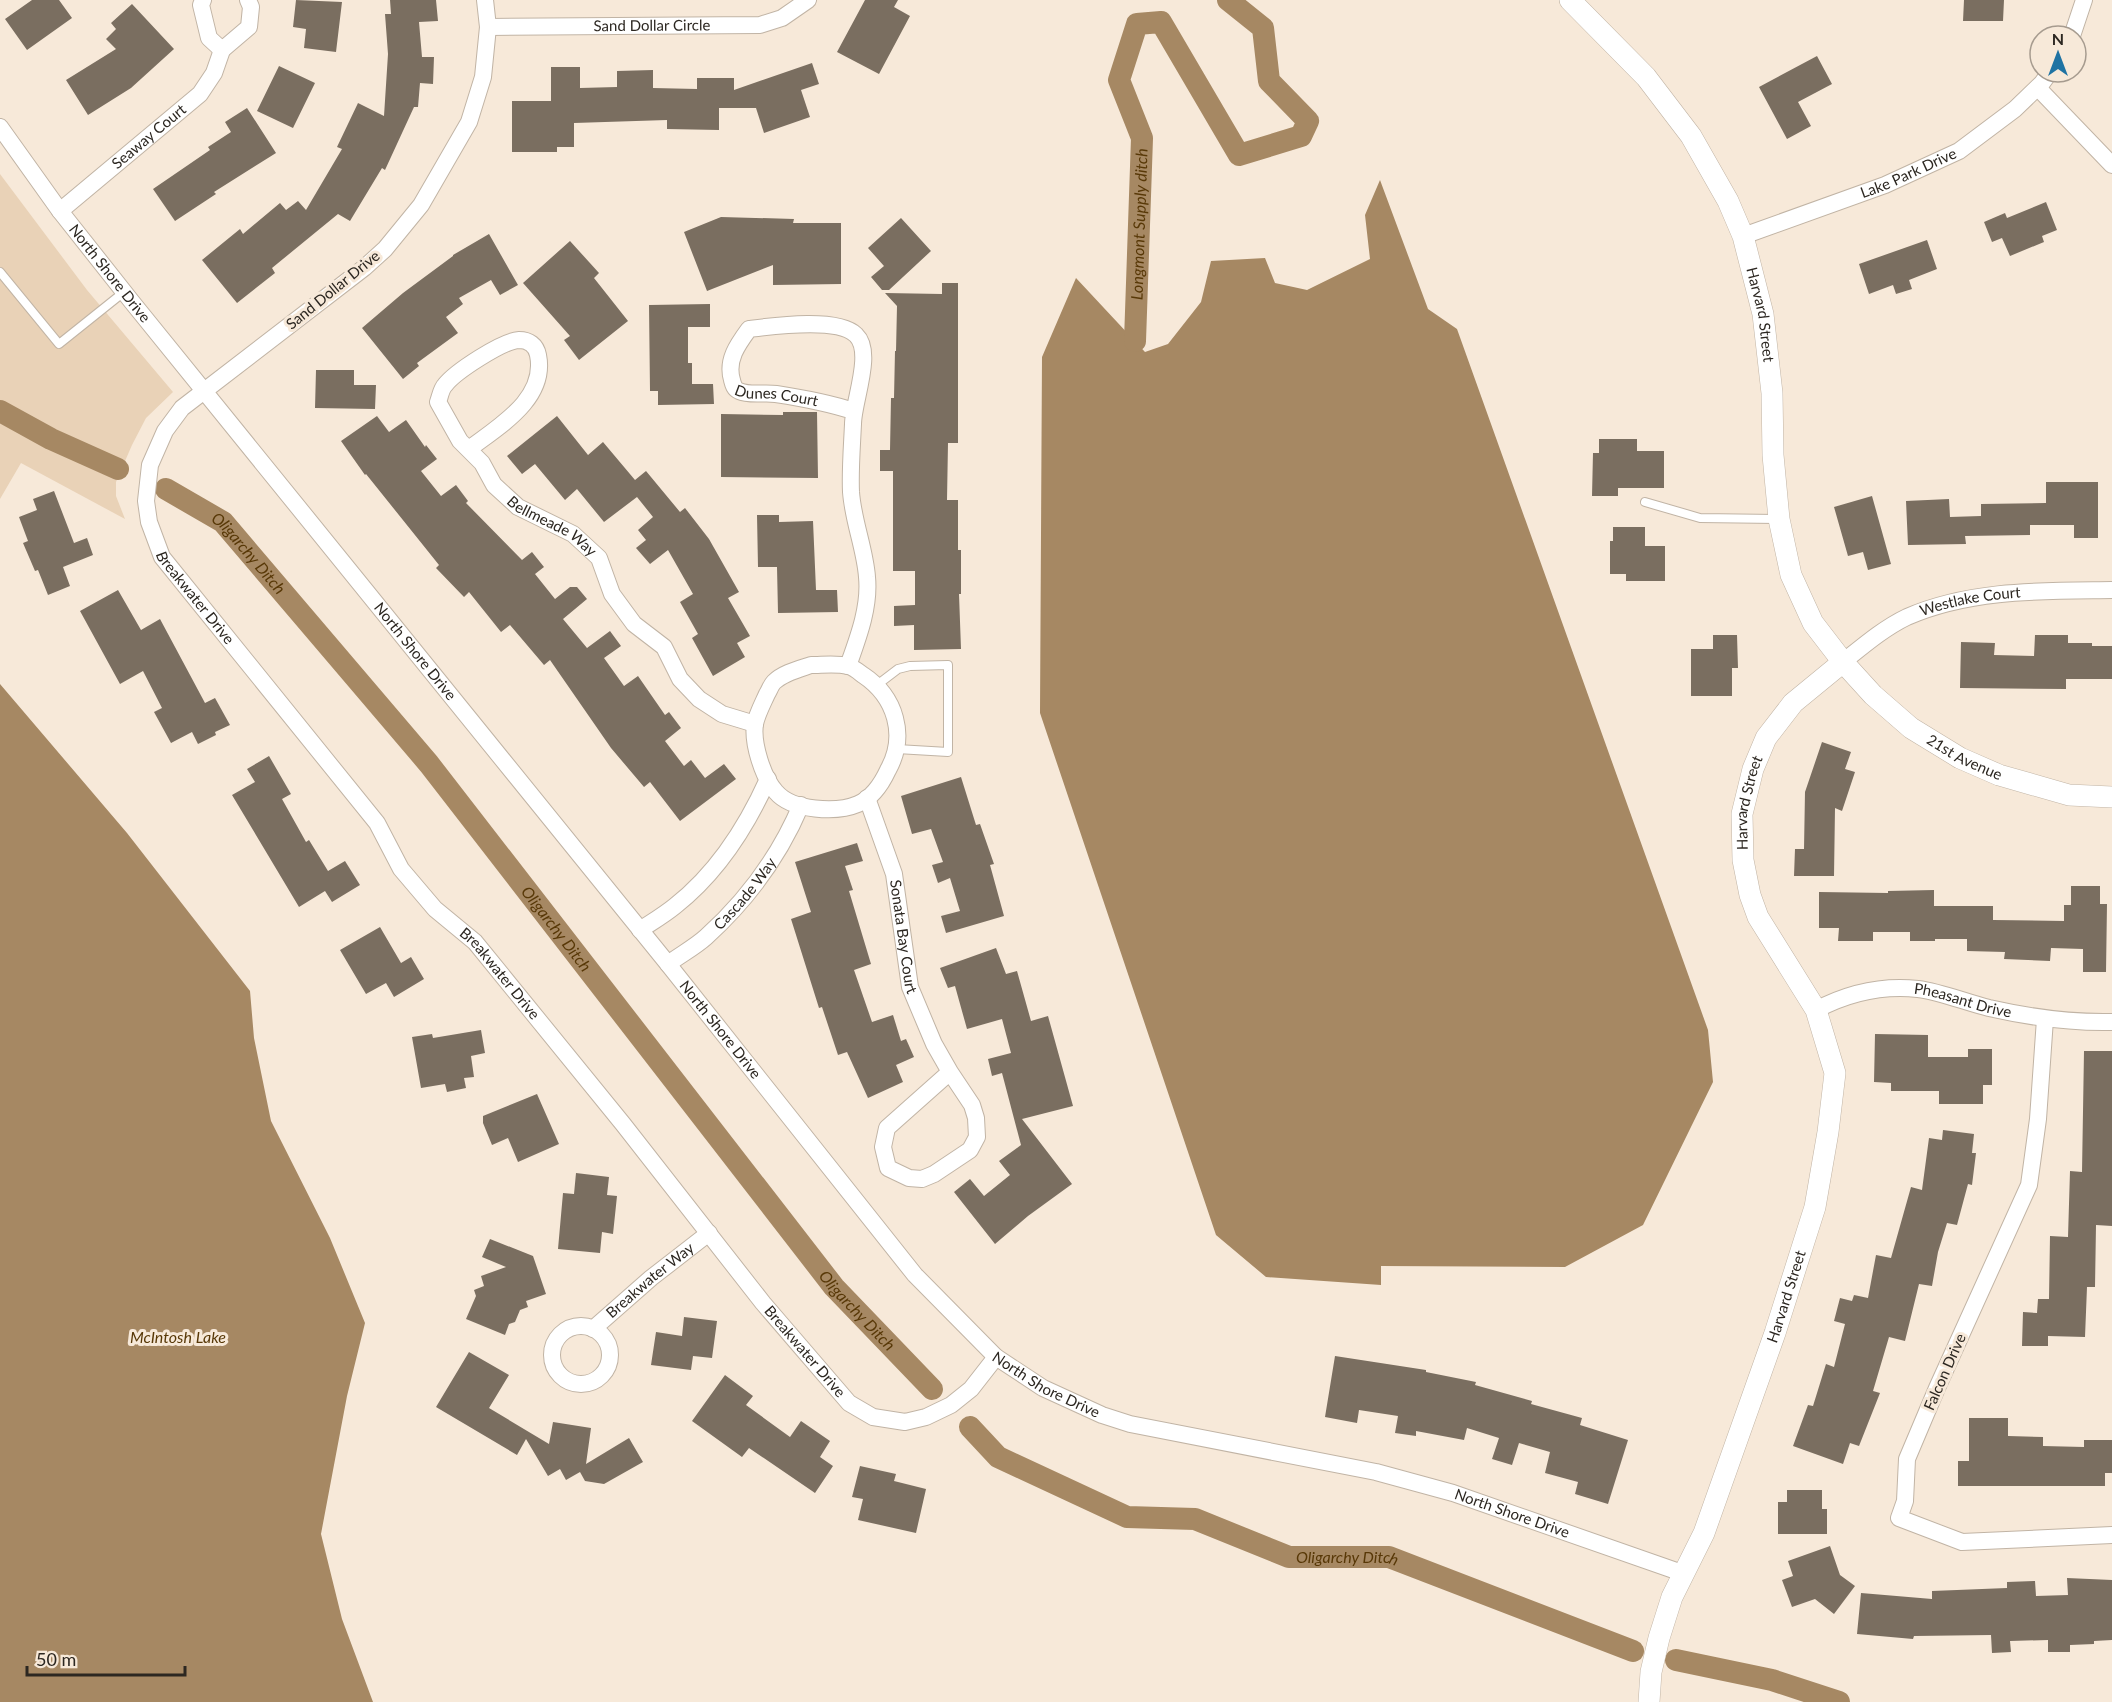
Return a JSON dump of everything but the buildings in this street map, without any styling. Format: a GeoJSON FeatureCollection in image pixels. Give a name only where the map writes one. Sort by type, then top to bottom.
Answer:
{"type":"FeatureCollection","features":[{"type":"Feature","properties":{"kind":"street"},"geometry":{"type":"LineString","coordinates":[[203,0],[201,5],[209,39],[222,50]]}},
{"type":"Feature","properties":{"kind":"street","name":"Seaway Court"},"geometry":{"type":"LineString","coordinates":[[60,211],[200,94],[214,73],[222,50],[249,27],[251,7],[248,0]]}},
{"type":"Feature","properties":{"kind":"street","name":"Sand Dollar Drive"},"geometry":{"type":"LineString","coordinates":[[204,391],[364,268],[385,249],[421,205],[468,122],[483,77],[488,27],[486,0]]}},
{"type":"Feature","properties":{"kind":"street","name":"Sand Dollar Circle"},"geometry":{"type":"LineString","coordinates":[[488,27],[760,25],[783,18],[808,0]]}},
{"type":"Feature","properties":{"kind":"street","name":"Harvard Street"},"geometry":{"type":"LineString","coordinates":[[1570,0],[1646,77],[1691,136],[1728,201],[1743,236],[1763,314],[1772,393],[1773,455],[1779,519],[1791,575],[1814,623],[1843,662],[1793,703],[1766,738],[1753,769],[1742,813],[1743,860],[1750,895],[1758,917],[1816,1010],[1835,1073],[1815,1207],[1775,1333],[1704,1533],[1672,1597],[1651,1672],[1649,1702]]}},
{"type":"Feature","properties":{"kind":"street"},"geometry":{"type":"LineString","coordinates":[[2076,24],[2084,0]]}},
{"type":"Feature","properties":{"kind":"street","name":"Lake Park Drive"},"geometry":{"type":"LineString","coordinates":[[1743,236],[1885,185],[1959,151],[2015,109],[2041,84]]}},
{"type":"Feature","properties":{"kind":"street"},"geometry":{"type":"LineString","coordinates":[[2038,88],[2112,165]]}},
{"type":"Feature","properties":{"kind":"street","name":"North Shore Drive"},"geometry":{"type":"LineString","coordinates":[[0,129],[60,211],[124,292],[668,964],[915,1275],[996,1357],[1043,1388],[1130,1424],[1376,1472],[1453,1493],[1685,1574]]}},
{"type":"Feature","properties":{"kind":"street","name":"Dunes Court"},"geometry":{"type":"LineString","coordinates":[[848,666],[863,623],[867,579],[851,494],[853,411],[862,376],[863,351],[858,337],[848,330],[796,324],[749,329],[737,345],[732,357],[730,374],[734,387],[739,391],[752,394],[773,394],[853,411]]}},
{"type":"Feature","properties":{"kind":"street","name":"Bellmeade Way"},"geometry":{"type":"LineString","coordinates":[[469,449],[516,412],[531,394],[538,379],[540,365],[537,350],[531,343],[520,340],[503,343],[444,386],[438,402],[460,441],[482,463],[494,485],[518,507],[573,534],[599,558],[612,594],[634,624],[664,647],[680,680],[699,699],[722,714],[755,724]]}},
{"type":"Feature","properties":{"kind":"street","name":"Breakwater Drive"},"geometry":{"type":"LineString","coordinates":[[204,391],[182,408],[165,431],[150,465],[146,501],[149,522],[162,557],[377,823],[401,869],[435,909],[475,942],[763,1303],[849,1403],[873,1417],[905,1422],[926,1417],[951,1405],[970,1389],[996,1357]]}},
{"type":"Feature","properties":{"kind":"street","name":"Westlake Court"},"geometry":{"type":"LineString","coordinates":[[1843,662],[1874,637],[1907,617],[1962,600],[2012,592],[2112,590]]}},
{"type":"Feature","properties":{"kind":"street","name":"21st Avenue"},"geometry":{"type":"LineString","coordinates":[[1843,662],[1874,695],[1911,728],[1960,758],[1999,775],[2069,795],[2112,797]]}},
{"type":"Feature","properties":{"kind":"street"},"geometry":{"type":"LineString","coordinates":[[811,665],[848,666],[877,686],[884,692],[898,723],[897,749],[886,776],[867,798],[858,804],[823,810],[801,806],[776,793],[758,759],[755,724],[774,682],[791,672],[811,665]]}},
{"type":"Feature","properties":{"kind":"street"},"geometry":{"type":"LineString","coordinates":[[640,930],[676,905],[718,863],[745,827],[768,779]]}},
{"type":"Feature","properties":{"kind":"street","name":"Sonata Bay Court"},"geometry":{"type":"LineString","coordinates":[[867,798],[894,873],[910,987],[934,1044],[972,1105],[976,1118],[977,1137],[970,1150],[934,1174],[922,1179],[909,1178],[888,1167],[883,1147],[887,1128],[950,1072]]}},
{"type":"Feature","properties":{"kind":"street","name":"Cascade Way"},"geometry":{"type":"LineString","coordinates":[[668,964],[705,938],[747,896],[773,860],[801,806]]}},
{"type":"Feature","properties":{"kind":"street","name":"Pheasant Drive"},"geometry":{"type":"LineString","coordinates":[[1816,1010],[1842,997],[1880,988],[1919,989],[1989,1008],[2045,1019],[2112,1022]]}},
{"type":"Feature","properties":{"kind":"street","name":"Falcon Drive"},"geometry":{"type":"LineString","coordinates":[[2045,1019],[2038,1119],[2029,1185],[1907,1459],[1905,1501],[1899,1518],[1962,1542],[2112,1535]]}},
{"type":"Feature","properties":{"kind":"street","name":"Breakwater Way"},"geometry":{"type":"LineString","coordinates":[[593,1329],[651,1278],[709,1233]]}},
{"type":"Feature","properties":{"kind":"lane"},"geometry":{"type":"LineString","coordinates":[[0,272],[59,344],[124,292]]}},
{"type":"Feature","properties":{"kind":"lane"},"geometry":{"type":"LineString","coordinates":[[1645,502],[1700,518],[1779,519]]}},
{"type":"Feature","properties":{"kind":"lane"},"geometry":{"type":"LineString","coordinates":[[877,686],[898,669],[910,666],[948,665],[948,752],[897,749]]}},
{"type":"Feature","properties":{"kind":"shaded area"},"geometry":{"type":"Polygon","coordinates":[[[0,174],[87,290],[173,392],[146,418],[116,482],[116,496],[125,519],[21,463],[0,499],[0,174]]]}},
{"type":"Feature","properties":{"kind":"water"},"geometry":{"type":"Polygon","coordinates":[[[1380,180],[1428,309],[1457,329],[1708,1030],[1713,1082],[1643,1225],[1565,1267],[1381,1266],[1381,1285],[1266,1277],[1216,1235],[1040,713],[1042,357],[1076,278],[1145,352],[1168,344],[1201,302],[1211,261],[1265,258],[1275,283],[1307,290],[1370,259],[1365,215],[1380,180]]]}},
{"type":"Feature","properties":{"kind":"water","name":"McIntosh Lake"},"geometry":{"type":"Polygon","coordinates":[[[0,684],[127,833],[250,991],[254,1038],[271,1121],[330,1238],[365,1323],[347,1396],[321,1534],[342,1619],[373,1702],[0,1702],[0,684]]]}},
{"type":"Feature","properties":{"kind":"waterway","name":"Longmont Supply ditch"},"geometry":{"type":"LineString","coordinates":[[1135,341],[1142,138],[1119,80],[1137,24],[1161,22],[1239,155],[1301,136],[1308,121],[1269,81],[1263,28],[1228,0]]}},
{"type":"Feature","properties":{"kind":"waterway","name":"Oligarchy Ditch"},"geometry":{"type":"LineString","coordinates":[[0,411],[51,439],[118,469]]}},
{"type":"Feature","properties":{"kind":"waterway","name":"Oligarchy Ditch"},"geometry":{"type":"LineString","coordinates":[[166,489],[223,522],[429,764],[834,1287],[932,1389]]}},
{"type":"Feature","properties":{"kind":"waterway","name":"Oligarchy Ditch"},"geometry":{"type":"LineString","coordinates":[[970,1427],[998,1457],[1127,1517],[1195,1519],[1289,1557],[1389,1557],[1633,1651]]}},
{"type":"Feature","properties":{"kind":"waterway","name":"Oligarchy Ditch"},"geometry":{"type":"LineString","coordinates":[[1676,1660],[1772,1680],[1839,1702]]}}]}
